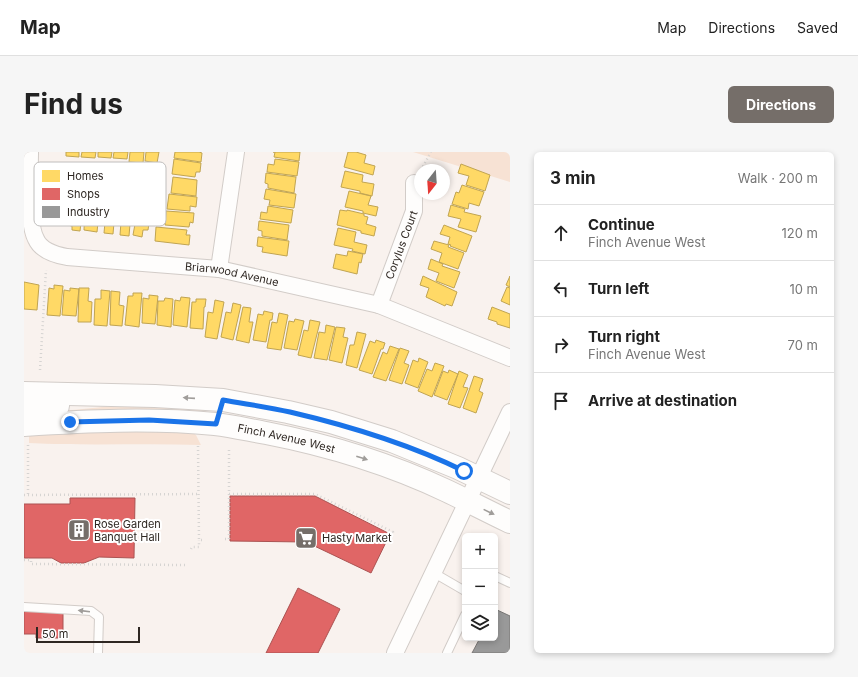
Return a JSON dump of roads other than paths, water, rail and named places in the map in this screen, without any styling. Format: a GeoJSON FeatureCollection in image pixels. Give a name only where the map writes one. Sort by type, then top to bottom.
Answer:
{"type":"FeatureCollection","features":[{"type":"Feature","properties":{"kind":"main road"},"geometry":{"type":"LineString","coordinates":[[24,393],[128,395],[223,400],[288,412],[360,430],[421,452],[510,493]]}},
{"type":"Feature","properties":{"kind":"main road"},"geometry":{"type":"LineString","coordinates":[[24,409],[76,404],[128,395]]}},
{"type":"Feature","properties":{"kind":"main road"},"geometry":{"type":"LineString","coordinates":[[216,424],[223,400]]}},
{"type":"Feature","properties":{"kind":"main road","name":"Finch Avenue West"},"geometry":{"type":"LineString","coordinates":[[26,435],[70,422],[149,420],[216,424],[282,436],[325,446],[402,472],[468,501],[510,522]]}},
{"type":"Feature","properties":{"kind":"street","name":"Briarwood Avenue"},"geometry":{"type":"LineString","coordinates":[[30,152],[31,221],[36,240],[48,251],[68,257],[220,270],[379,305],[510,358]]}},
{"type":"Feature","properties":{"kind":"street"},"geometry":{"type":"LineString","coordinates":[[220,270],[236,152]]}},
{"type":"Feature","properties":{"kind":"street","name":"Corylus Court"},"geometry":{"type":"LineString","coordinates":[[379,305],[414,211],[415,200]]}},
{"type":"Feature","properties":{"kind":"street"},"geometry":{"type":"LineString","coordinates":[[395,653],[510,412]]}},
{"type":"Feature","properties":{"kind":"lane"},"geometry":{"type":"LineString","coordinates":[[434,573],[462,589]]}},
{"type":"Feature","properties":{"kind":"lane"},"geometry":{"type":"LineString","coordinates":[[498,577],[510,583]]}},
{"type":"Feature","properties":{"kind":"lane"},"geometry":{"type":"LineString","coordinates":[[24,607],[91,611],[99,617],[98,653]]}},
{"type":"Feature","properties":{"kind":"lane"},"geometry":{"type":"LineString","coordinates":[[447,653],[462,621]]}},
{"type":"Feature","properties":{"kind":"place","name":"Rose Garden Banquet Hall"},"geometry":{"type":"Point","coordinates":[79,530]}},
{"type":"Feature","properties":{"kind":"place","name":"Hasty Market"},"geometry":{"type":"Point","coordinates":[306,538]}}]}
